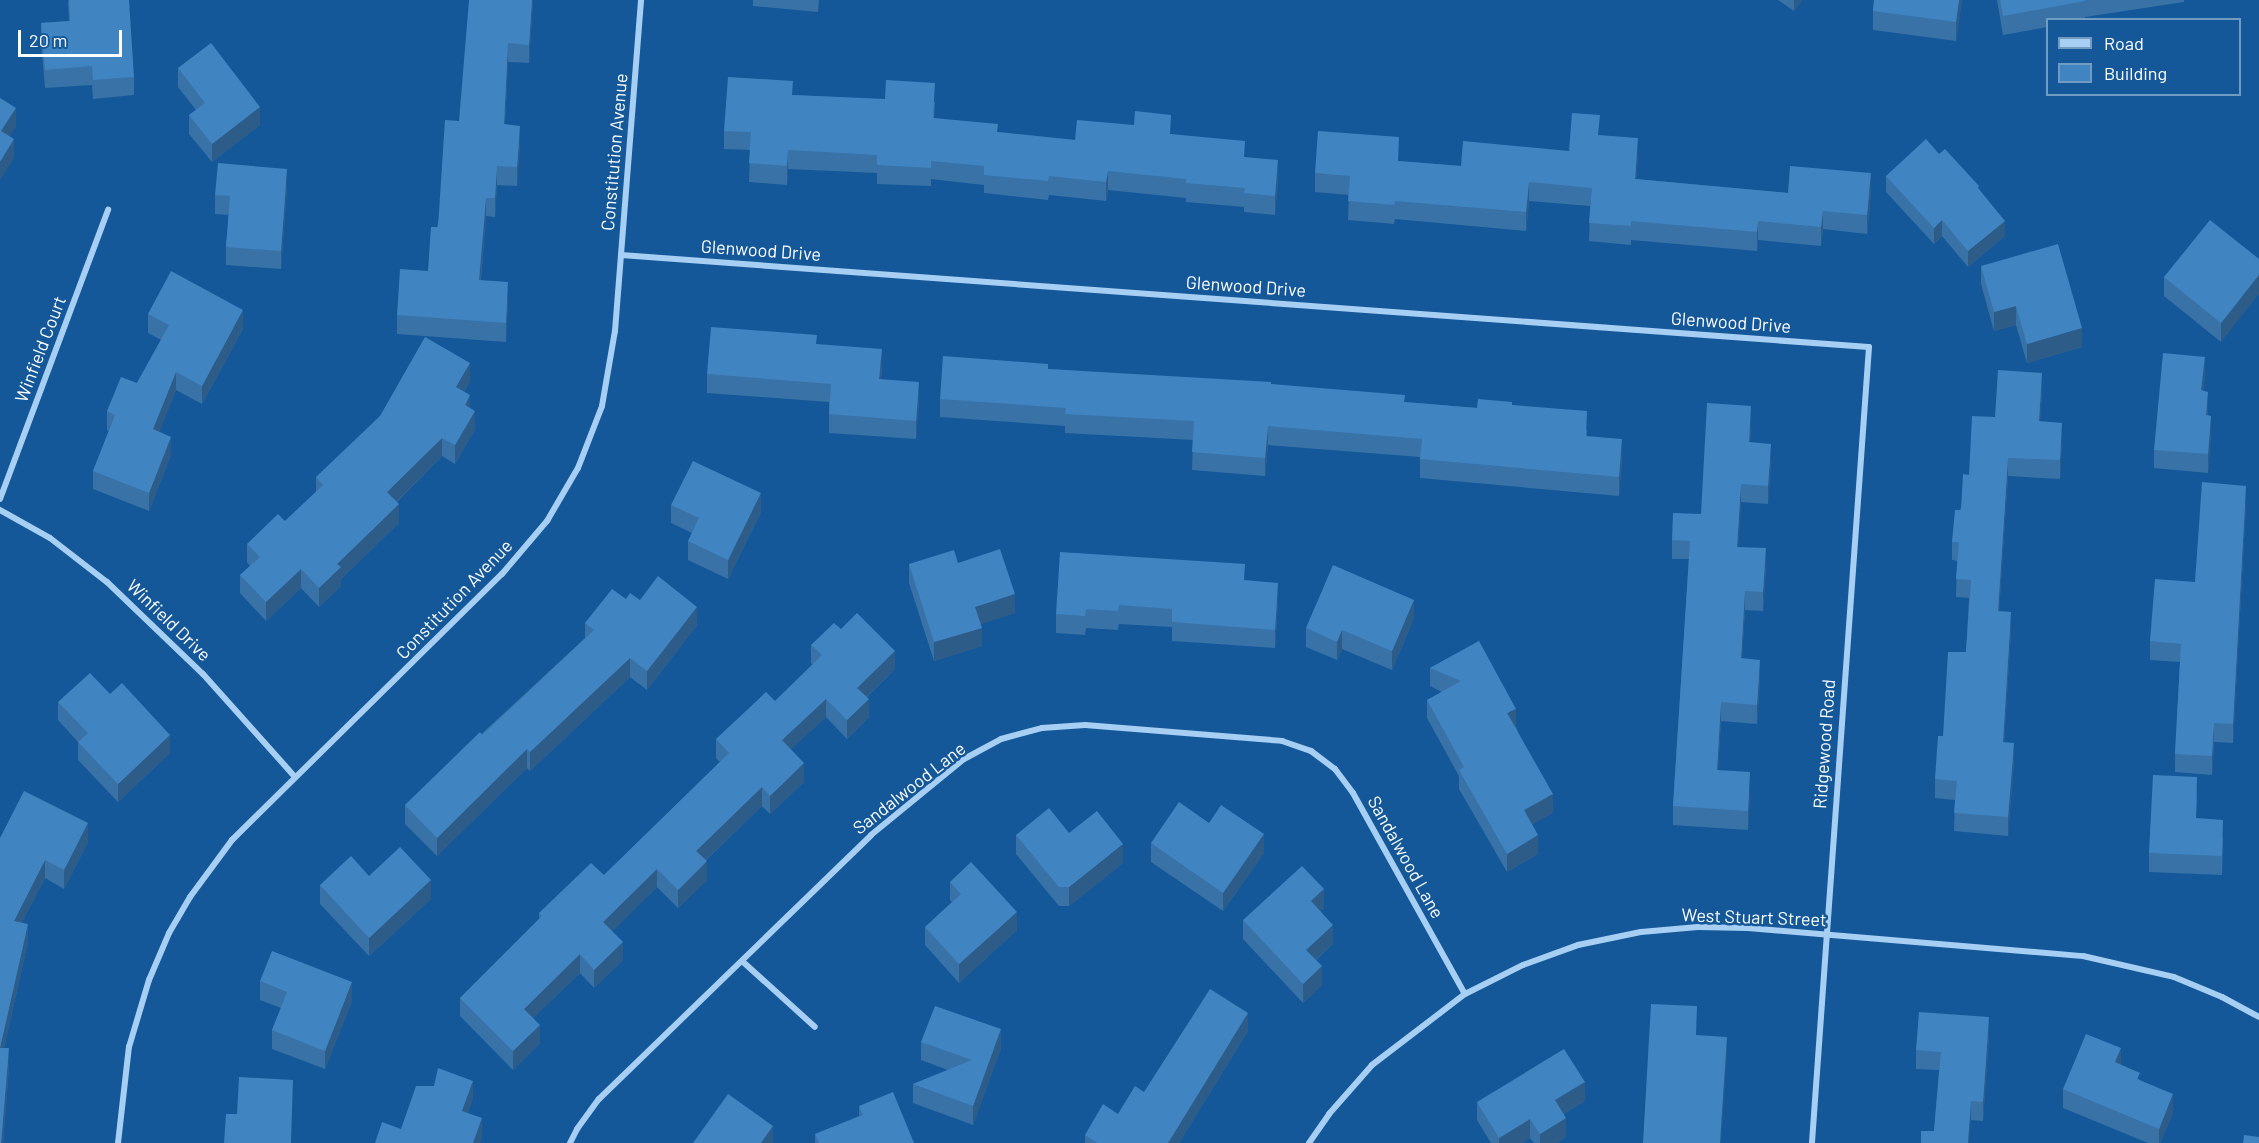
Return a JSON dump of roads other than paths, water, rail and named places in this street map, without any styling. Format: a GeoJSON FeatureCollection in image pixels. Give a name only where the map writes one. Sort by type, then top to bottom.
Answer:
{"type":"FeatureCollection","features":[{"type":"Feature","properties":{"kind":"street","name":"Constitution Avenue"},"geometry":{"type":"LineString","coordinates":[[118,1143],[129,1047],[149,980],[169,933],[190,897],[232,840],[448,630],[502,574],[547,521],[578,468],[602,406],[615,331],[641,0]]}},
{"type":"Feature","properties":{"kind":"street","name":"Winfield Court"},"geometry":{"type":"LineString","coordinates":[[0,499],[108,210]]}},
{"type":"Feature","properties":{"kind":"street","name":"Glenwood Drive"},"geometry":{"type":"LineString","coordinates":[[621,255],[1869,347]]}},
{"type":"Feature","properties":{"kind":"street","name":"Ridgewood Road"},"geometry":{"type":"LineString","coordinates":[[1812,1143],[1825,933],[1869,347]]}},
{"type":"Feature","properties":{"kind":"street","name":"Winfield Drive"},"geometry":{"type":"LineString","coordinates":[[0,510],[50,538],[108,582],[203,674],[295,777]]}},
{"type":"Feature","properties":{"kind":"street","name":"Sandalwood Lane"},"geometry":{"type":"LineString","coordinates":[[570,1143],[598,1099],[871,835],[964,759],[1012,736],[1042,728],[1085,725],[1282,741],[1311,751],[1335,769],[1353,793],[1465,994]]}},
{"type":"Feature","properties":{"kind":"street","name":"West Stuart Street"},"geometry":{"type":"LineString","coordinates":[[1309,1143],[1329,1114],[1372,1065],[1465,994],[1523,965],[1578,945],[1641,932],[1698,927],[1825,933],[2018,948],[2094,958],[2174,977],[2222,997],[2259,1017]]}},
{"type":"Feature","properties":{"kind":"street"},"geometry":{"type":"LineString","coordinates":[[741,961],[815,1027]]}}]}
